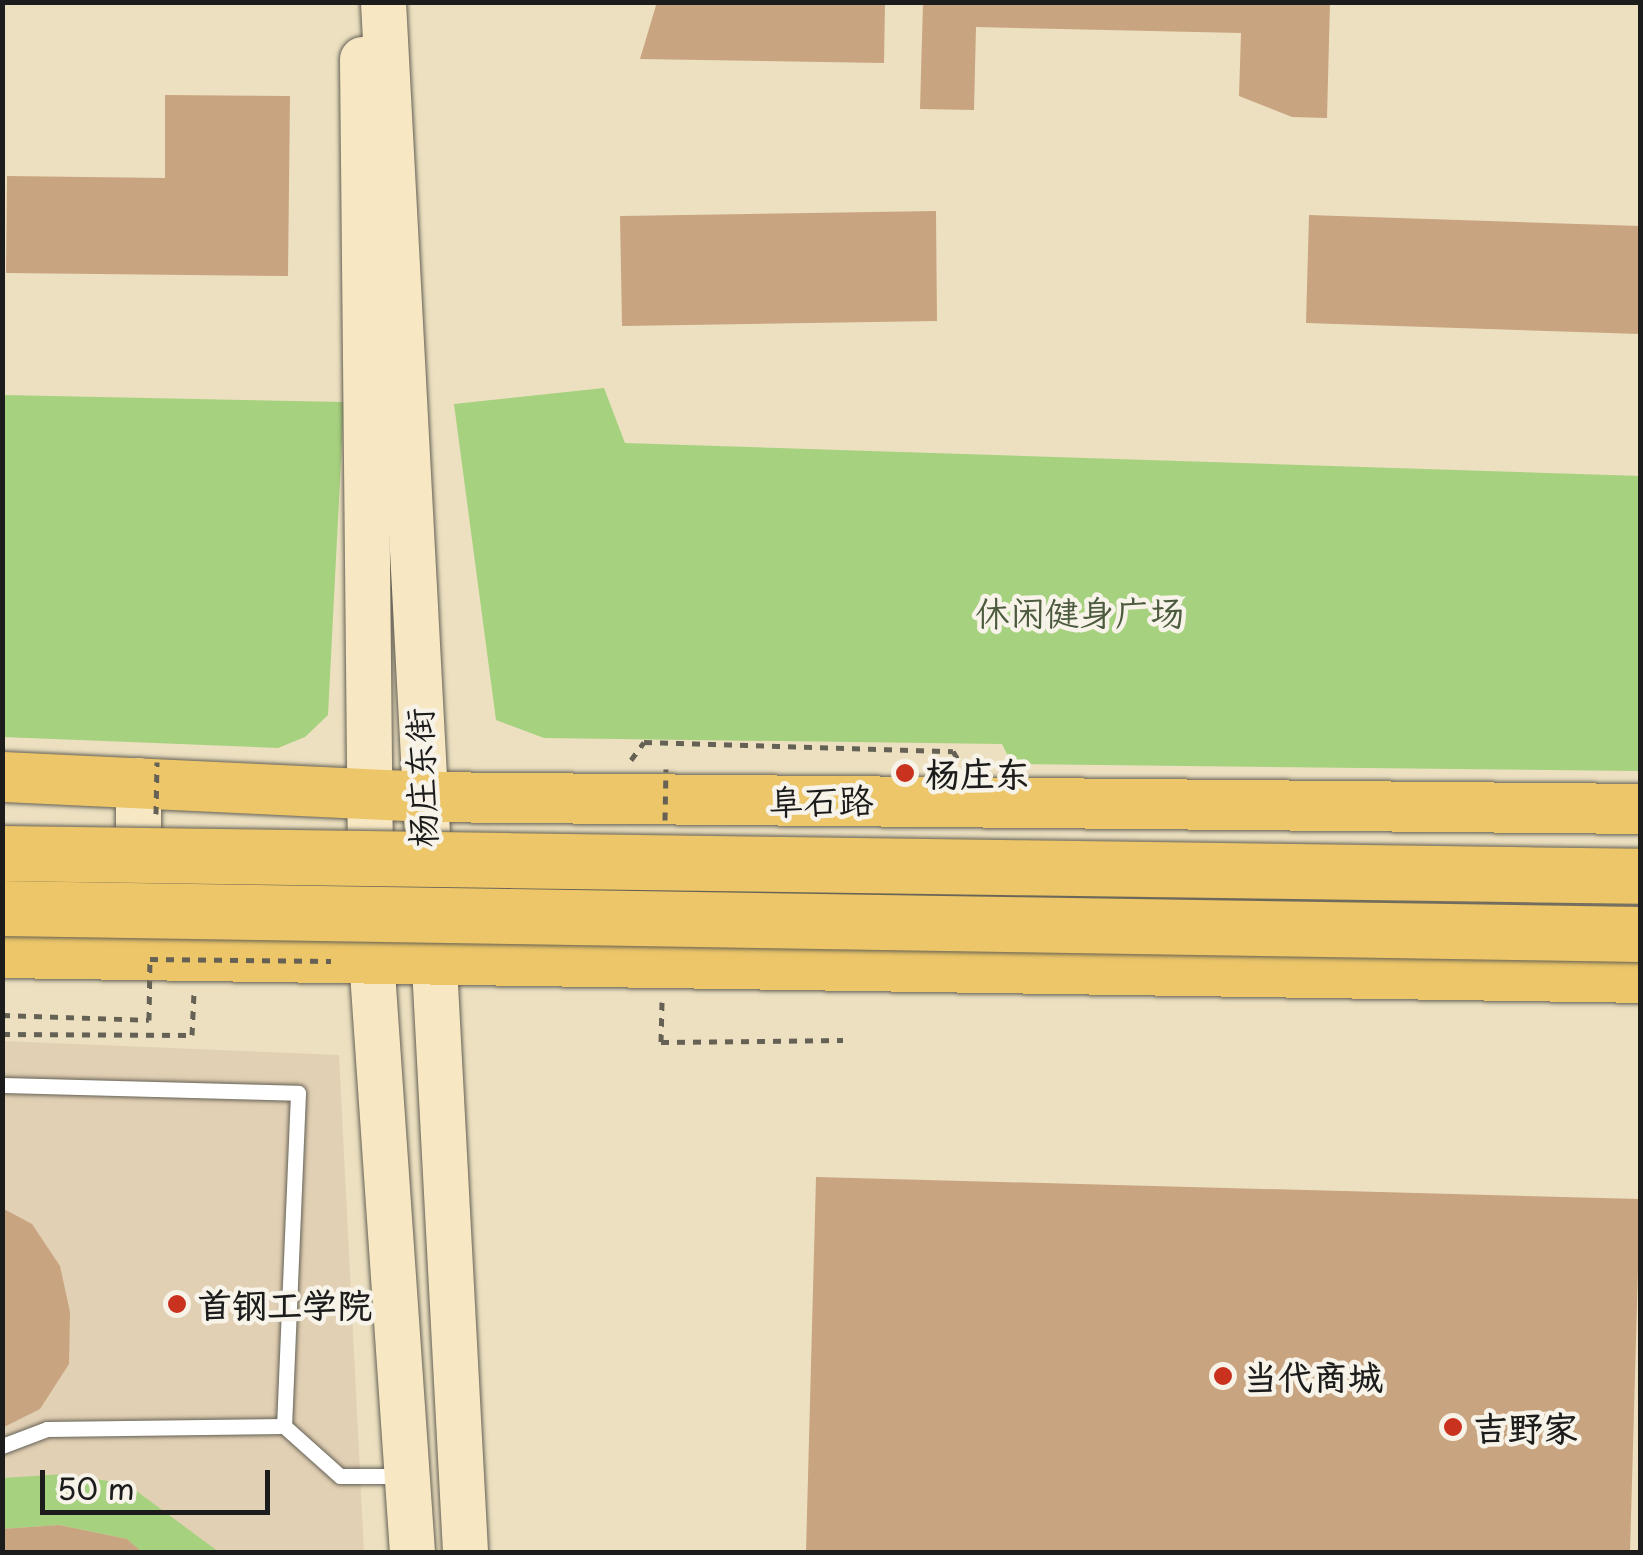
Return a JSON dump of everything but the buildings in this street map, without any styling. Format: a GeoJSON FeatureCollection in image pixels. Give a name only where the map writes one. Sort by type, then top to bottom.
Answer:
{"type":"FeatureCollection","features":[{"type":"Feature","properties":{"kind":"highway","name":"阜石路"},"geometry":{"type":"LineString","coordinates":[[2,853],[1640,876]]}},
{"type":"Feature","properties":{"kind":"highway"},"geometry":{"type":"LineString","coordinates":[[2,908],[1640,934]]}},
{"type":"Feature","properties":{"kind":"main road","name":"阜石路"},"geometry":{"type":"LineString","coordinates":[[2,778],[138,780],[419,798],[1640,809]]}},
{"type":"Feature","properties":{"kind":"main road"},"geometry":{"type":"LineString","coordinates":[[2,953],[1640,978]]}},
{"type":"Feature","properties":{"kind":"street","name":"杨庄东街"},"geometry":{"type":"LineString","coordinates":[[366,2],[367,796],[351,959],[412,1552]]}},
{"type":"Feature","properties":{"kind":"street","name":"杨庄东街"},"geometry":{"type":"LineString","coordinates":[[383,2],[411,433],[419,798],[465,1552]]}},
{"type":"Feature","properties":{"kind":"street"},"geometry":{"type":"LineString","coordinates":[[137,954],[138,780]]}},
{"type":"Feature","properties":{"kind":"street"},"geometry":{"type":"LineString","coordinates":[[701,802],[703,961]]}},
{"type":"Feature","properties":{"kind":"lane"},"geometry":{"type":"LineString","coordinates":[[2,1086],[298,1093],[284,1426]]}},
{"type":"Feature","properties":{"kind":"lane"},"geometry":{"type":"LineString","coordinates":[[2,1446],[47,1429],[284,1426],[340,1476],[406,1476]]}},
{"type":"Feature","properties":{"kind":"path"},"geometry":{"type":"LineString","coordinates":[[2,1034],[192,1035],[195,955]]}},
{"type":"Feature","properties":{"kind":"path"},"geometry":{"type":"LineString","coordinates":[[2,1015],[149,1020],[150,959],[351,959]]}},
{"type":"Feature","properties":{"kind":"path"},"geometry":{"type":"LineString","coordinates":[[661,1042],[843,1040]]}},
{"type":"Feature","properties":{"kind":"shaded area","name":"首钢工学院"},"geometry":{"type":"Polygon","coordinates":[[[3,1041],[339,1055],[364,1552],[3,1552],[3,1041]]]}},
{"type":"Feature","properties":{"kind":"green space","name":"休闲健身广场"},"geometry":{"type":"Polygon","coordinates":[[[604,388],[625,443],[1640,476],[1640,771],[1012,764],[1002,744],[544,738],[496,720],[454,404],[604,388]]]}},
{"type":"Feature","properties":{"kind":"green space"},"geometry":{"type":"Polygon","coordinates":[[[3,395],[344,402],[328,715],[305,737],[278,748],[3,737],[3,395]]]}},
{"type":"Feature","properties":{"kind":"green space"},"geometry":{"type":"Polygon","coordinates":[[[64,1474],[127,1484],[219,1552],[142,1552],[127,1539],[59,1525],[3,1529],[3,1478],[64,1474]]]}},
{"type":"Feature","properties":{"kind":"place","name":"杨庄东"},"geometry":{"type":"Point","coordinates":[905,773]}},
{"type":"Feature","properties":{"kind":"place","name":"首钢工学院"},"geometry":{"type":"Point","coordinates":[177,1304]}},
{"type":"Feature","properties":{"kind":"place","name":"当代商城"},"geometry":{"type":"Point","coordinates":[1223,1376]}},
{"type":"Feature","properties":{"kind":"place","name":"吉野家"},"geometry":{"type":"Point","coordinates":[1453,1427]}}]}
